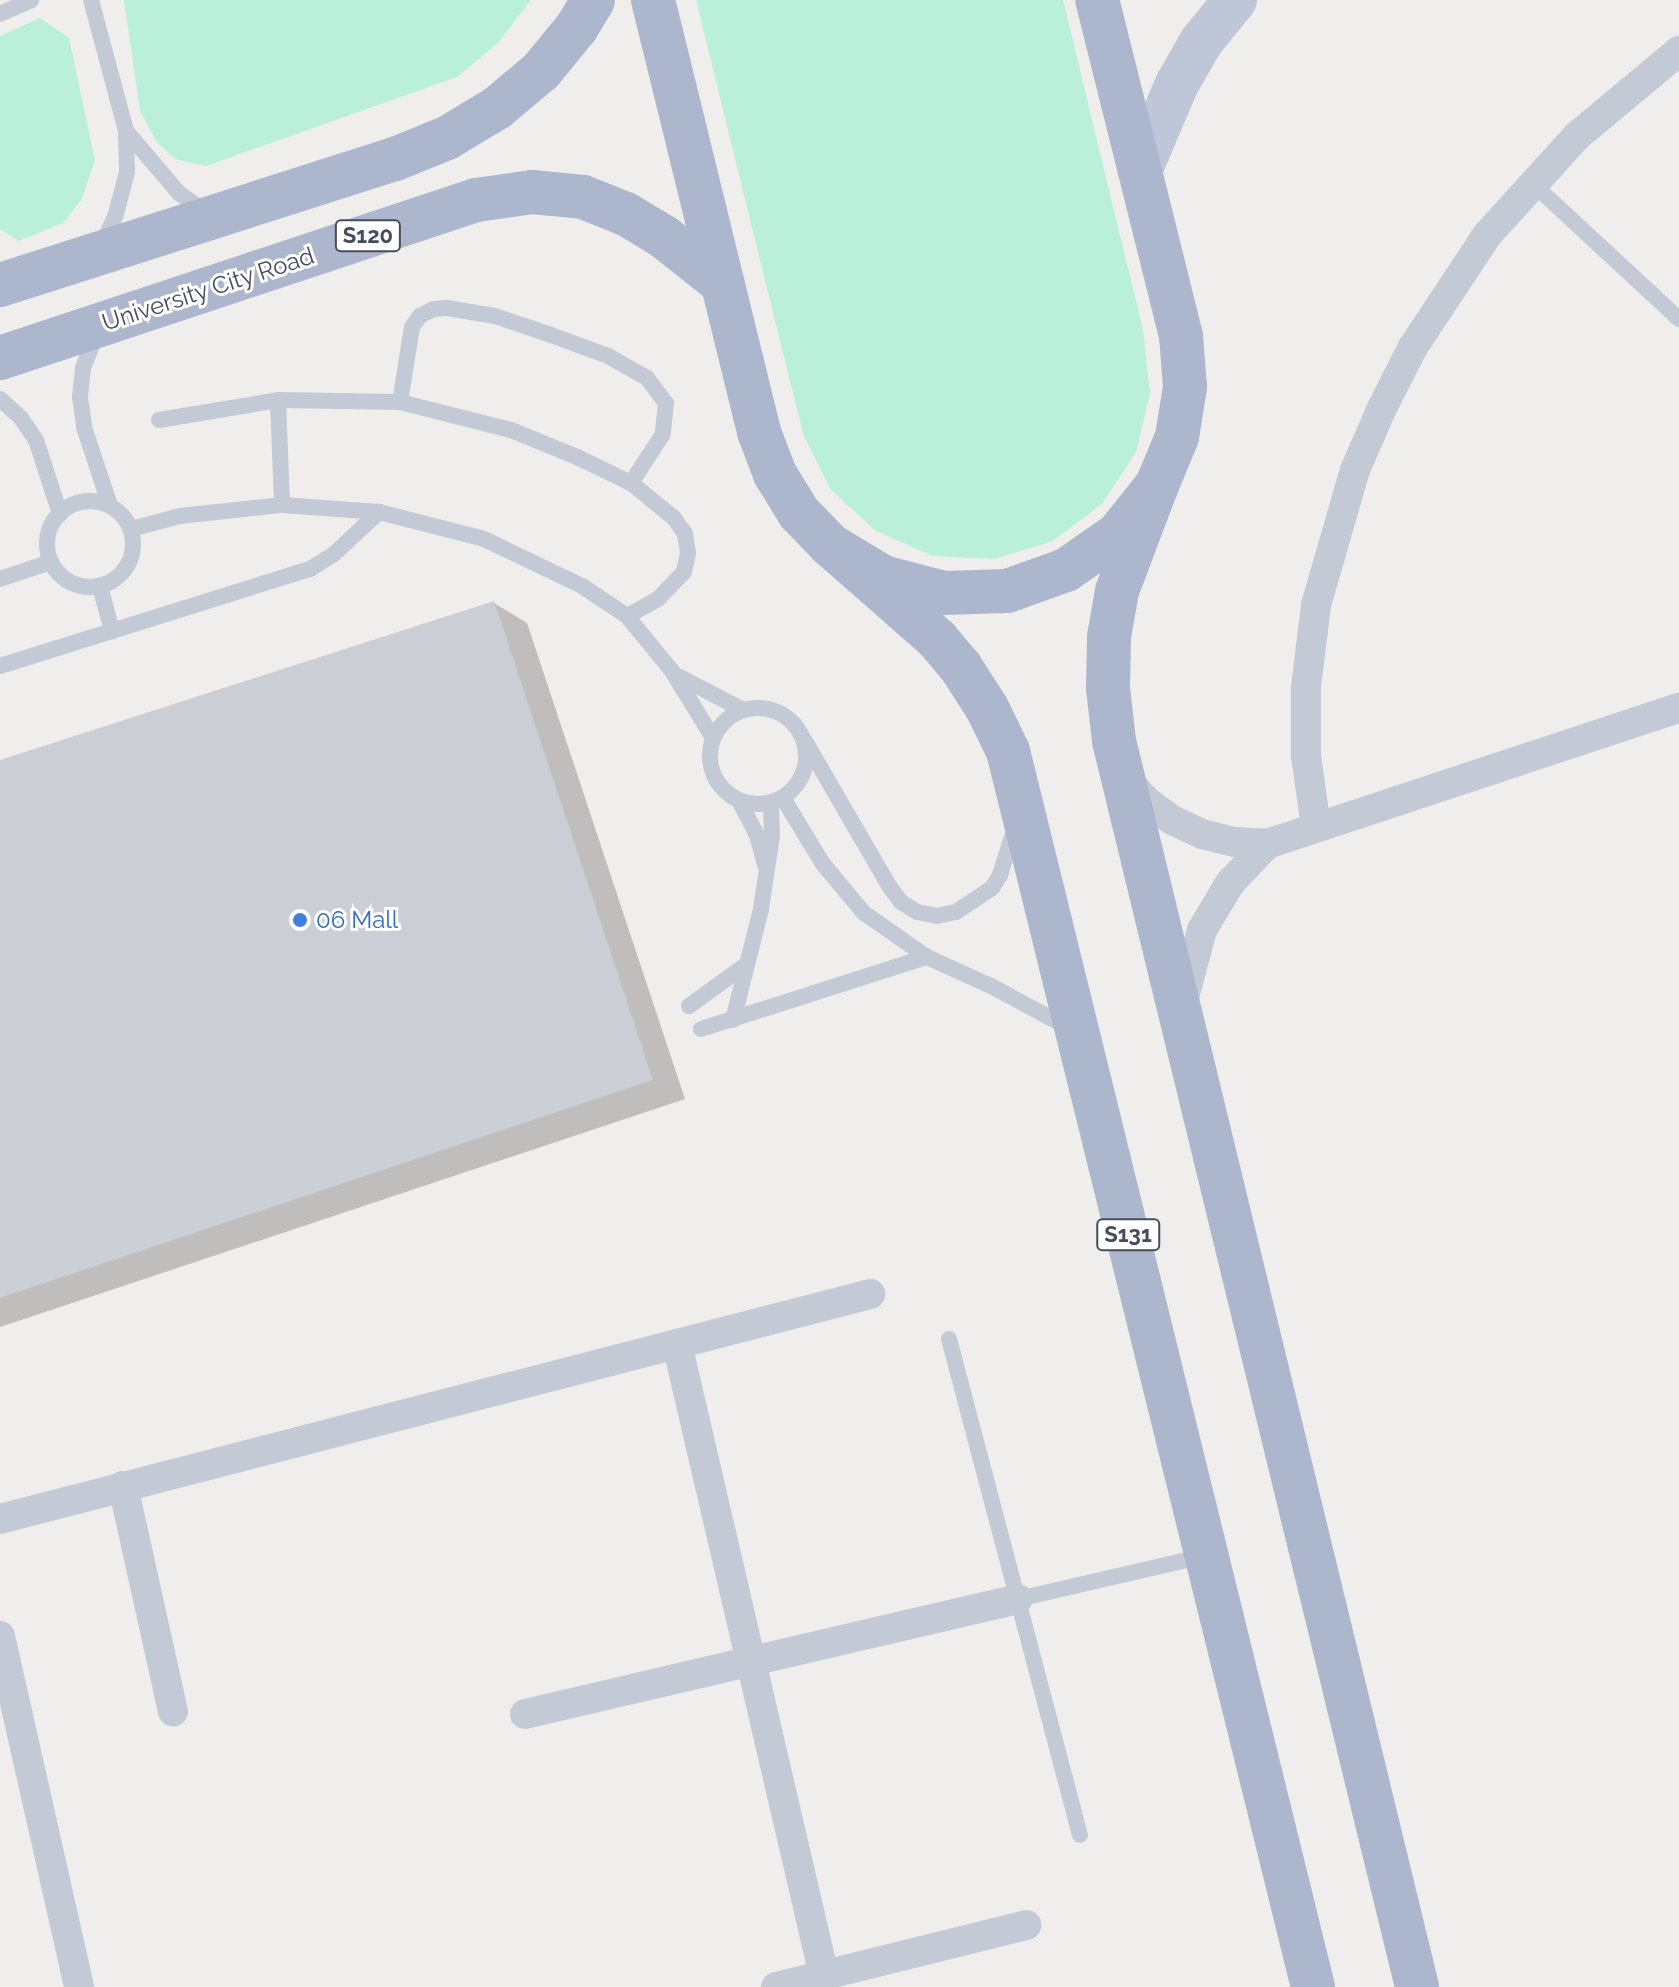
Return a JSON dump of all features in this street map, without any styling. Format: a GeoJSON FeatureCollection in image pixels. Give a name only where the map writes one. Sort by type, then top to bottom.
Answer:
{"type":"FeatureCollection","features":[{"type":"Feature","properties":{"kind":"main road"},"geometry":{"type":"LineString","coordinates":[[0,285],[395,159],[447,138],[497,108],[541,71],[577,27],[593,0]]}},
{"type":"Feature","properties":{"kind":"main road"},"geometry":{"type":"LineString","coordinates":[[653,0],[759,432],[775,474],[799,513],[830,545],[883,577],[944,593],[1007,591],[1066,570],[1118,534],[1157,485]]}},
{"type":"Feature","properties":{"kind":"main road"},"geometry":{"type":"LineString","coordinates":[[1097,0],[1181,336],[1185,387],[1177,437],[1117,591],[1109,637],[1108,688],[1114,741],[1417,1987]]}},
{"type":"Feature","properties":{"kind":"main road"},"geometry":{"type":"LineString","coordinates":[[1140,171],[1177,84],[1201,42],[1235,0]]}},
{"type":"Feature","properties":{"kind":"main road","name":"University City Road"},"geometry":{"type":"LineString","coordinates":[[0,358],[476,200],[532,192],[583,197],[626,214],[664,237],[722,283]]}},
{"type":"Feature","properties":{"kind":"main road","name":"S131"},"geometry":{"type":"LineString","coordinates":[[830,545],[937,639],[960,666],[987,708],[1008,751],[1313,1987]]}},
{"type":"Feature","properties":{"kind":"street"},"geometry":{"type":"LineString","coordinates":[[1316,827],[1306,756],[1306,687],[1316,605],[1351,483],[1382,408],[1413,347],[1472,257],[1531,182],[1627,91],[1679,51]]}},
{"type":"Feature","properties":{"kind":"street"},"geometry":{"type":"LineString","coordinates":[[1124,777],[1146,801],[1172,820],[1202,834],[1234,842],[1267,844],[1679,708]]}},
{"type":"Feature","properties":{"kind":"street"},"geometry":{"type":"LineString","coordinates":[[1181,1010],[1202,930],[1230,883],[1267,844]]}},
{"type":"Feature","properties":{"kind":"street"},"geometry":{"type":"LineString","coordinates":[[0,1519],[870,1294]]}},
{"type":"Feature","properties":{"kind":"street"},"geometry":{"type":"LineString","coordinates":[[677,1344],[824,1975]]}},
{"type":"Feature","properties":{"kind":"street"},"geometry":{"type":"LineString","coordinates":[[123,1486],[173,1712]]}},
{"type":"Feature","properties":{"kind":"street"},"geometry":{"type":"LineString","coordinates":[[525,1714],[1018,1599]]}},
{"type":"Feature","properties":{"kind":"street"},"geometry":{"type":"LineString","coordinates":[[0,1636],[79,1987]]}},
{"type":"Feature","properties":{"kind":"street"},"geometry":{"type":"LineString","coordinates":[[776,1987],[1026,1925]]}},
{"type":"Feature","properties":{"kind":"lane"},"geometry":{"type":"LineString","coordinates":[[0,14],[31,0]]}},
{"type":"Feature","properties":{"kind":"lane"},"geometry":{"type":"LineString","coordinates":[[91,0],[126,131],[127,172],[116,214],[98,254]]}},
{"type":"Feature","properties":{"kind":"lane"},"geometry":{"type":"LineString","coordinates":[[126,131],[179,193],[215,218]]}},
{"type":"Feature","properties":{"kind":"lane"},"geometry":{"type":"LineString","coordinates":[[1531,182],[1679,319]]}},
{"type":"Feature","properties":{"kind":"lane"},"geometry":{"type":"LineString","coordinates":[[400,402],[412,327],[420,316],[433,309],[447,308],[495,316],[551,335],[608,356],[647,378],[662,396],[667,419],[663,434],[631,483]]}},
{"type":"Feature","properties":{"kind":"lane"},"geometry":{"type":"LineString","coordinates":[[110,506],[84,427],[80,397],[83,368],[93,343],[114,321]]}},
{"type":"Feature","properties":{"kind":"lane"},"geometry":{"type":"LineString","coordinates":[[0,399],[21,418],[36,440],[60,514]]}},
{"type":"Feature","properties":{"kind":"lane"},"geometry":{"type":"LineString","coordinates":[[278,400],[282,505]]}},
{"type":"Feature","properties":{"kind":"lane"},"geometry":{"type":"LineString","coordinates":[[159,420],[278,400],[400,402],[511,430],[631,483],[674,518],[685,534],[688,553],[684,572],[671,587],[627,616]]}},
{"type":"Feature","properties":{"kind":"lane"},"geometry":{"type":"LineString","coordinates":[[84,502],[110,506],[123,515],[131,529],[133,541],[128,565],[112,582],[100,586],[71,583],[51,562],[48,545],[50,528],[60,514],[84,502]]}},
{"type":"Feature","properties":{"kind":"lane"},"geometry":{"type":"LineString","coordinates":[[131,529],[180,516],[282,505],[379,512],[433,523],[497,544],[582,586],[627,616],[672,671],[713,738]]}},
{"type":"Feature","properties":{"kind":"lane"},"geometry":{"type":"LineString","coordinates":[[0,666],[310,569],[334,554],[379,512]]}},
{"type":"Feature","properties":{"kind":"lane"},"geometry":{"type":"LineString","coordinates":[[0,579],[51,562]]}},
{"type":"Feature","properties":{"kind":"lane"},"geometry":{"type":"LineString","coordinates":[[100,586],[112,631]]}},
{"type":"Feature","properties":{"kind":"lane"},"geometry":{"type":"LineString","coordinates":[[672,671],[743,710]]}},
{"type":"Feature","properties":{"kind":"lane"},"geometry":{"type":"LineString","coordinates":[[766,870],[757,835],[740,802],[720,787],[713,776],[710,750],[713,738],[730,716],[743,710],[758,707],[787,716],[805,741],[889,886],[901,902],[917,912],[937,916],[956,912],[992,888],[1000,875],[1022,798]]}},
{"type":"Feature","properties":{"kind":"lane"},"geometry":{"type":"LineString","coordinates":[[733,1020],[748,963],[777,801],[804,773],[805,741]]}},
{"type":"Feature","properties":{"kind":"lane"},"geometry":{"type":"LineString","coordinates":[[740,802],[777,801]]}},
{"type":"Feature","properties":{"kind":"lane"},"geometry":{"type":"LineString","coordinates":[[777,801],[864,913],[927,957],[1001,991],[1079,1034]]}},
{"type":"Feature","properties":{"kind":"lane"},"geometry":{"type":"LineString","coordinates":[[701,1029],[927,957]]}},
{"type":"Feature","properties":{"kind":"lane"},"geometry":{"type":"LineString","coordinates":[[689,1006],[748,963]]}},
{"type":"Feature","properties":{"kind":"lane"},"geometry":{"type":"LineString","coordinates":[[949,1339],[1080,1835]]}},
{"type":"Feature","properties":{"kind":"lane"},"geometry":{"type":"LineString","coordinates":[[1018,1599],[1206,1556]]}},
{"type":"Feature","properties":{"kind":"green space"},"geometry":{"type":"Polygon","coordinates":[[[124,0],[531,0],[498,43],[457,77],[206,166],[175,159],[156,141],[140,111],[124,0]]]}},
{"type":"Feature","properties":{"kind":"green space"},"geometry":{"type":"Polygon","coordinates":[[[696,0],[1063,0],[1143,330],[1150,393],[1136,452],[1102,504],[1053,541],[994,559],[933,556],[876,531],[831,490],[803,434],[696,0]]]}},
{"type":"Feature","properties":{"kind":"green space"},"geometry":{"type":"Polygon","coordinates":[[[40,18],[69,38],[95,160],[82,199],[63,223],[19,241],[0,229],[0,36],[40,18]]]}},
{"type":"Feature","properties":{"kind":"building","name":"06 Mall"},"geometry":{"type":"Polygon","coordinates":[[[494,601],[653,1080],[0,1298],[0,760],[494,601]]]}},
{"type":"Feature","properties":{"kind":"place","name":"06 Mall"},"geometry":{"type":"Point","coordinates":[300,920]}}]}
